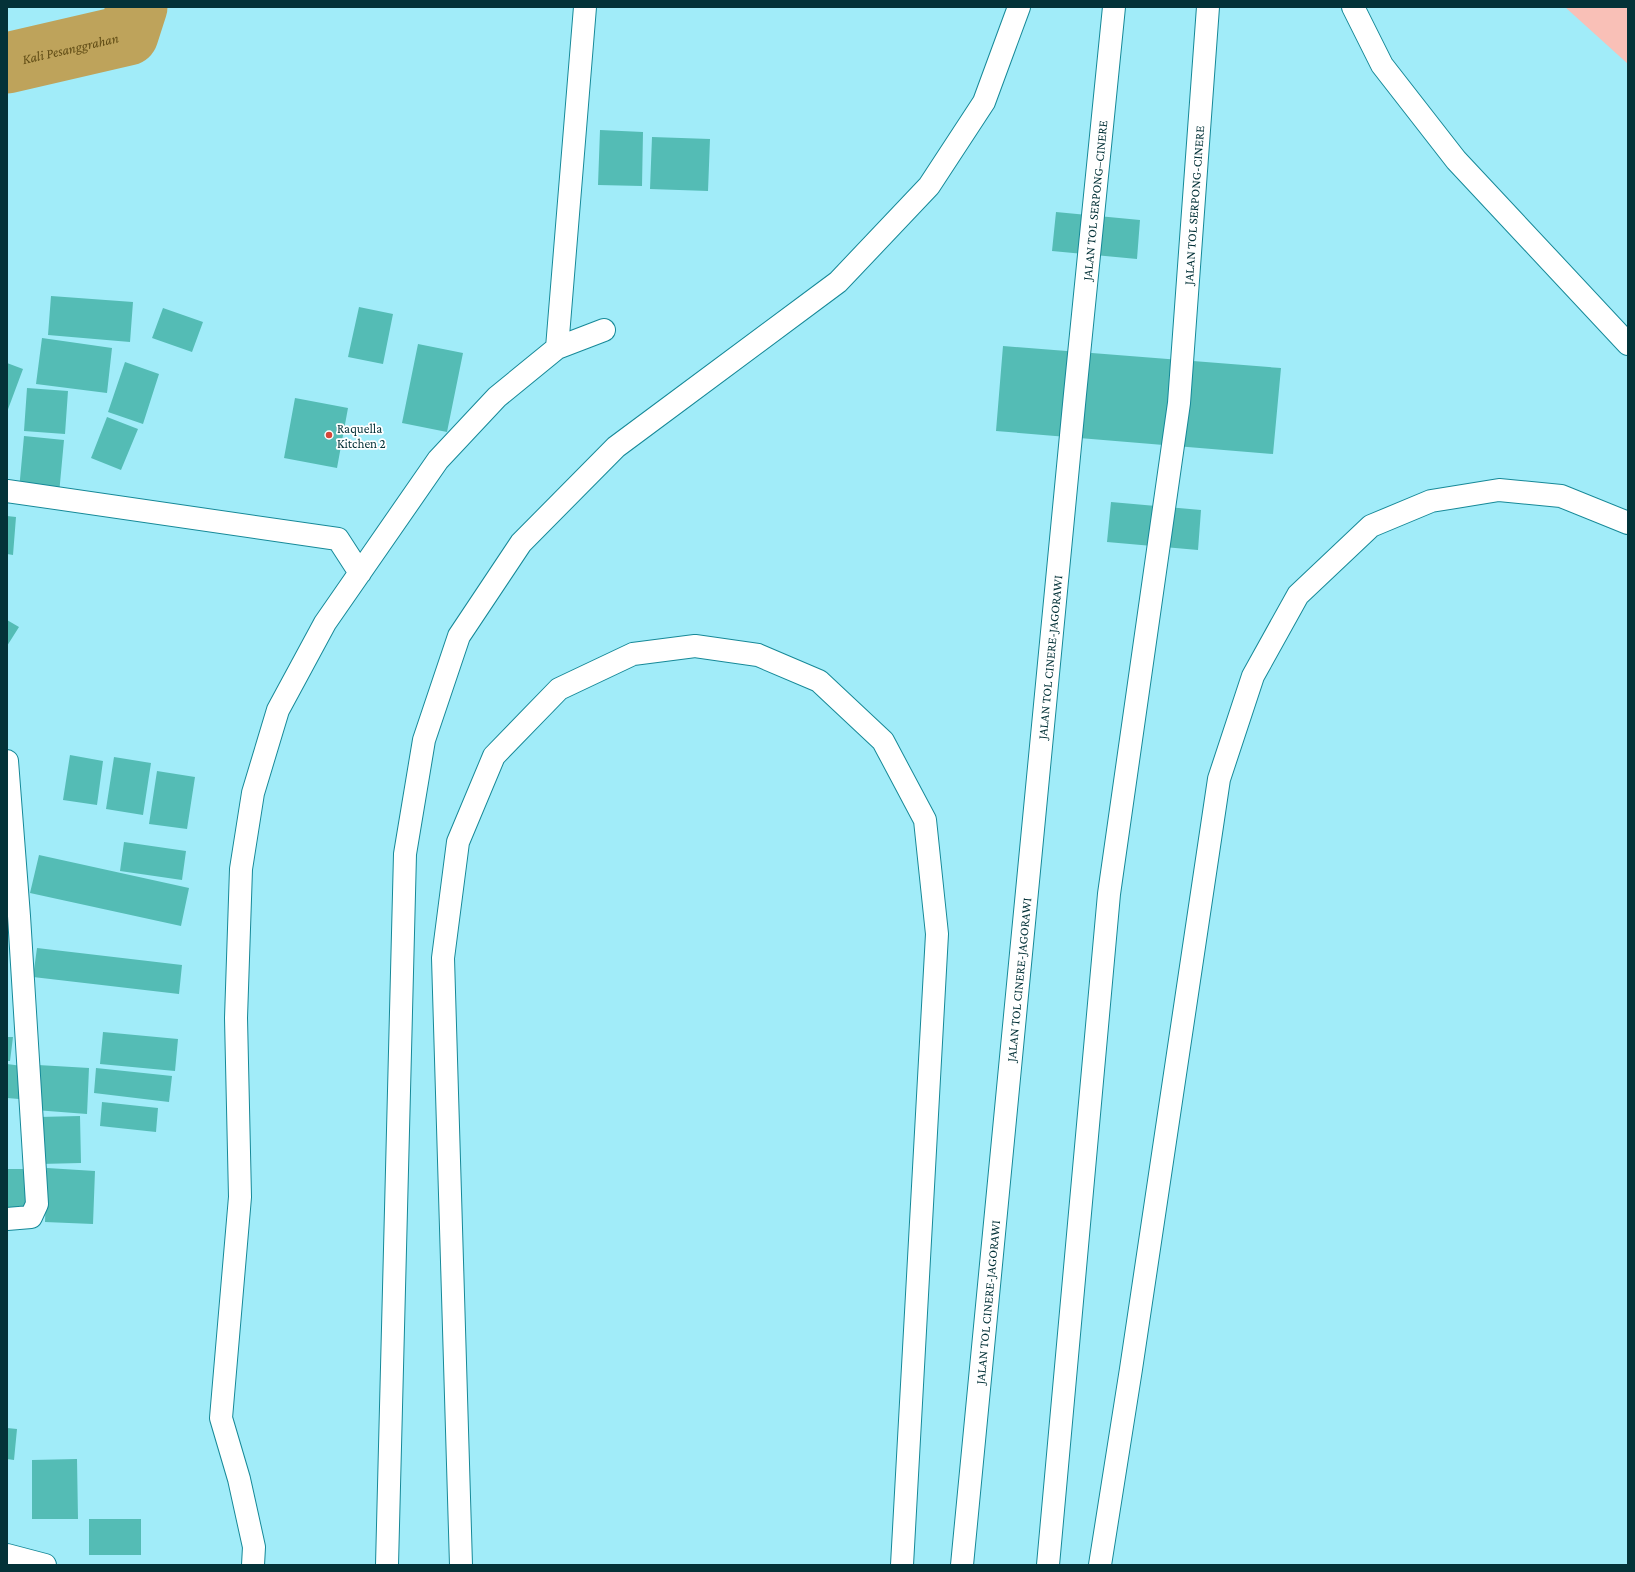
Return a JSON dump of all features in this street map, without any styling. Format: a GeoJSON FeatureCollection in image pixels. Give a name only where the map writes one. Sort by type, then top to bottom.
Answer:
{"type":"FeatureCollection","features":[{"type":"Feature","properties":{"kind":"main road"},"geometry":{"type":"LineString","coordinates":[[557,348],[585,7]]}},
{"type":"Feature","properties":{"kind":"main road"},"geometry":{"type":"LineString","coordinates":[[387,1565],[405,854],[424,740],[459,636],[521,543],[616,447],[838,282],[929,186],[984,102],[1018,7]]}},
{"type":"Feature","properties":{"kind":"main road","name":"JALAN TOL SERPONG–CINERE"},"geometry":{"type":"LineString","coordinates":[[1075,394],[1114,7]]}},
{"type":"Feature","properties":{"kind":"main road","name":"JALAN TOL SERPONG-CINERE"},"geometry":{"type":"LineString","coordinates":[[1048,1565],[1109,894],[1179,403],[1208,7]]}},
{"type":"Feature","properties":{"kind":"main road"},"geometry":{"type":"LineString","coordinates":[[1353,7],[1382,66],[1456,160],[1628,344]]}},
{"type":"Feature","properties":{"kind":"main road"},"geometry":{"type":"LineString","coordinates":[[253,1565],[254,1547],[239,1479],[221,1418],[240,1197],[236,1018],[241,869],[253,792],[278,710],[325,623],[438,460],[497,397],[557,348],[604,330]]}},
{"type":"Feature","properties":{"kind":"main road","name":"JALAN TOL CINERE-JAGORAWI"},"geometry":{"type":"LineString","coordinates":[[962,1565],[1075,394]]}},
{"type":"Feature","properties":{"kind":"main road"},"geometry":{"type":"LineString","coordinates":[[1100,1565],[1219,779],[1252,676],[1298,595],[1371,526],[1431,501],[1499,490],[1561,496],[1628,523]]}},
{"type":"Feature","properties":{"kind":"main road"},"geometry":{"type":"LineString","coordinates":[[7,491],[338,539],[360,573]]}},
{"type":"Feature","properties":{"kind":"main road"},"geometry":{"type":"LineString","coordinates":[[461,1565],[443,958],[458,842],[494,756],[559,689],[633,654],[695,646],[758,655],[819,682],[883,741],[925,820],[937,934],[902,1565]]}},
{"type":"Feature","properties":{"kind":"main road"},"geometry":{"type":"LineString","coordinates":[[7,761],[19,916],[37,1204],[30,1218],[7,1219]]}},
{"type":"Feature","properties":{"kind":"main road"},"geometry":{"type":"LineString","coordinates":[[7,1555],[45,1565]]}},
{"type":"Feature","properties":{"kind":"shaded area"},"geometry":{"type":"Polygon","coordinates":[[[1565,7],[1628,7],[1628,64],[1565,7]]]}},
{"type":"Feature","properties":{"kind":"building"},"geometry":{"type":"Polygon","coordinates":[[[600,130],[643,132],[642,186],[598,185],[600,130]]]}},
{"type":"Feature","properties":{"kind":"building"},"geometry":{"type":"Polygon","coordinates":[[[652,137],[710,139],[708,191],[650,189],[652,137]]]}},
{"type":"Feature","properties":{"kind":"building"},"geometry":{"type":"Polygon","coordinates":[[[1056,212],[1140,220],[1137,259],[1052,251],[1056,212]]]}},
{"type":"Feature","properties":{"kind":"building"},"geometry":{"type":"Polygon","coordinates":[[[51,296],[133,302],[130,342],[48,335],[51,296]]]}},
{"type":"Feature","properties":{"kind":"building"},"geometry":{"type":"Polygon","coordinates":[[[359,307],[393,314],[383,364],[348,357],[359,307]]]}},
{"type":"Feature","properties":{"kind":"building"},"geometry":{"type":"Polygon","coordinates":[[[163,308],[203,322],[192,352],[152,338],[163,308]]]}},
{"type":"Feature","properties":{"kind":"building"},"geometry":{"type":"Polygon","coordinates":[[[42,338],[112,348],[107,393],[36,384],[42,338]]]}},
{"type":"Feature","properties":{"kind":"building"},"geometry":{"type":"Polygon","coordinates":[[[418,344],[463,353],[447,432],[402,423],[418,344]]]}},
{"type":"Feature","properties":{"kind":"building"},"geometry":{"type":"Polygon","coordinates":[[[1003,346],[1281,368],[1273,454],[996,431],[1003,346]]]}},
{"type":"Feature","properties":{"kind":"building"},"geometry":{"type":"Polygon","coordinates":[[[125,362],[159,374],[143,424],[108,412],[125,362]]]}},
{"type":"Feature","properties":{"kind":"building"},"geometry":{"type":"Polygon","coordinates":[[[7,363],[23,369],[7,412],[7,363]]]}},
{"type":"Feature","properties":{"kind":"building"},"geometry":{"type":"Polygon","coordinates":[[[27,388],[68,391],[65,434],[24,431],[27,388]]]}},
{"type":"Feature","properties":{"kind":"building"},"geometry":{"type":"Polygon","coordinates":[[[295,398],[348,408],[337,468],[284,458],[295,398]]]}},
{"type":"Feature","properties":{"kind":"building"},"geometry":{"type":"Polygon","coordinates":[[[107,417],[138,429],[121,470],[91,458],[107,417]]]}},
{"type":"Feature","properties":{"kind":"building"},"geometry":{"type":"Polygon","coordinates":[[[24,436],[64,440],[59,494],[19,490],[24,436]]]}},
{"type":"Feature","properties":{"kind":"building"},"geometry":{"type":"Polygon","coordinates":[[[1111,502],[1201,510],[1198,550],[1107,542],[1111,502]]]}},
{"type":"Feature","properties":{"kind":"building"},"geometry":{"type":"Polygon","coordinates":[[[7,516],[16,517],[13,555],[7,554],[7,516]]]}},
{"type":"Feature","properties":{"kind":"building"},"geometry":{"type":"Polygon","coordinates":[[[7,620],[19,627],[7,646],[7,620]]]}},
{"type":"Feature","properties":{"kind":"building"},"geometry":{"type":"Polygon","coordinates":[[[70,755],[103,761],[97,805],[63,800],[70,755]]]}},
{"type":"Feature","properties":{"kind":"building"},"geometry":{"type":"Polygon","coordinates":[[[114,757],[151,763],[143,815],[106,809],[114,757]]]}},
{"type":"Feature","properties":{"kind":"building"},"geometry":{"type":"Polygon","coordinates":[[[157,771],[195,777],[187,829],[149,824],[157,771]]]}},
{"type":"Feature","properties":{"kind":"building"},"geometry":{"type":"Polygon","coordinates":[[[124,842],[186,851],[182,880],[120,871],[124,842]]]}},
{"type":"Feature","properties":{"kind":"building"},"geometry":{"type":"Polygon","coordinates":[[[39,855],[189,888],[181,926],[30,893],[39,855]]]}},
{"type":"Feature","properties":{"kind":"building"},"geometry":{"type":"Polygon","coordinates":[[[37,948],[182,965],[179,994],[33,977],[37,948]]]}},
{"type":"Feature","properties":{"kind":"building"},"geometry":{"type":"Polygon","coordinates":[[[103,1032],[178,1039],[175,1071],[100,1064],[103,1032]]]}},
{"type":"Feature","properties":{"kind":"building"},"geometry":{"type":"Polygon","coordinates":[[[7,1037],[13,1037],[10,1061],[7,1061],[7,1037]]]}},
{"type":"Feature","properties":{"kind":"building"},"geometry":{"type":"Polygon","coordinates":[[[7,1064],[22,1066],[19,1099],[7,1098],[7,1064]]]}},
{"type":"Feature","properties":{"kind":"building"},"geometry":{"type":"Polygon","coordinates":[[[38,1065],[89,1068],[87,1114],[35,1110],[38,1065]]]}},
{"type":"Feature","properties":{"kind":"building"},"geometry":{"type":"Polygon","coordinates":[[[96,1068],[172,1076],[169,1102],[94,1093],[96,1068]]]}},
{"type":"Feature","properties":{"kind":"building"},"geometry":{"type":"Polygon","coordinates":[[[102,1102],[158,1108],[156,1132],[100,1126],[102,1102]]]}},
{"type":"Feature","properties":{"kind":"building"},"geometry":{"type":"Polygon","coordinates":[[[80,1116],[81,1163],[40,1164],[39,1117],[80,1116]]]}},
{"type":"Feature","properties":{"kind":"building"},"geometry":{"type":"Polygon","coordinates":[[[47,1168],[95,1171],[93,1224],[45,1222],[47,1168]]]}},
{"type":"Feature","properties":{"kind":"building"},"geometry":{"type":"Polygon","coordinates":[[[7,1169],[28,1169],[29,1212],[7,1212],[7,1169]]]}},
{"type":"Feature","properties":{"kind":"building"},"geometry":{"type":"Polygon","coordinates":[[[7,1428],[17,1429],[14,1460],[7,1459],[7,1428]]]}},
{"type":"Feature","properties":{"kind":"building"},"geometry":{"type":"Polygon","coordinates":[[[77,1459],[78,1519],[32,1519],[32,1460],[77,1459]]]}},
{"type":"Feature","properties":{"kind":"building"},"geometry":{"type":"Polygon","coordinates":[[[89,1519],[141,1519],[141,1555],[89,1555],[89,1519]]]}},
{"type":"Feature","properties":{"kind":"waterway","name":"Kali Pesanggrahan"},"geometry":{"type":"LineString","coordinates":[[7,63],[128,35],[137,7]]}},
{"type":"Feature","properties":{"kind":"place","name":"Raquella Kitchen 2"},"geometry":{"type":"Point","coordinates":[329,435]}}]}
